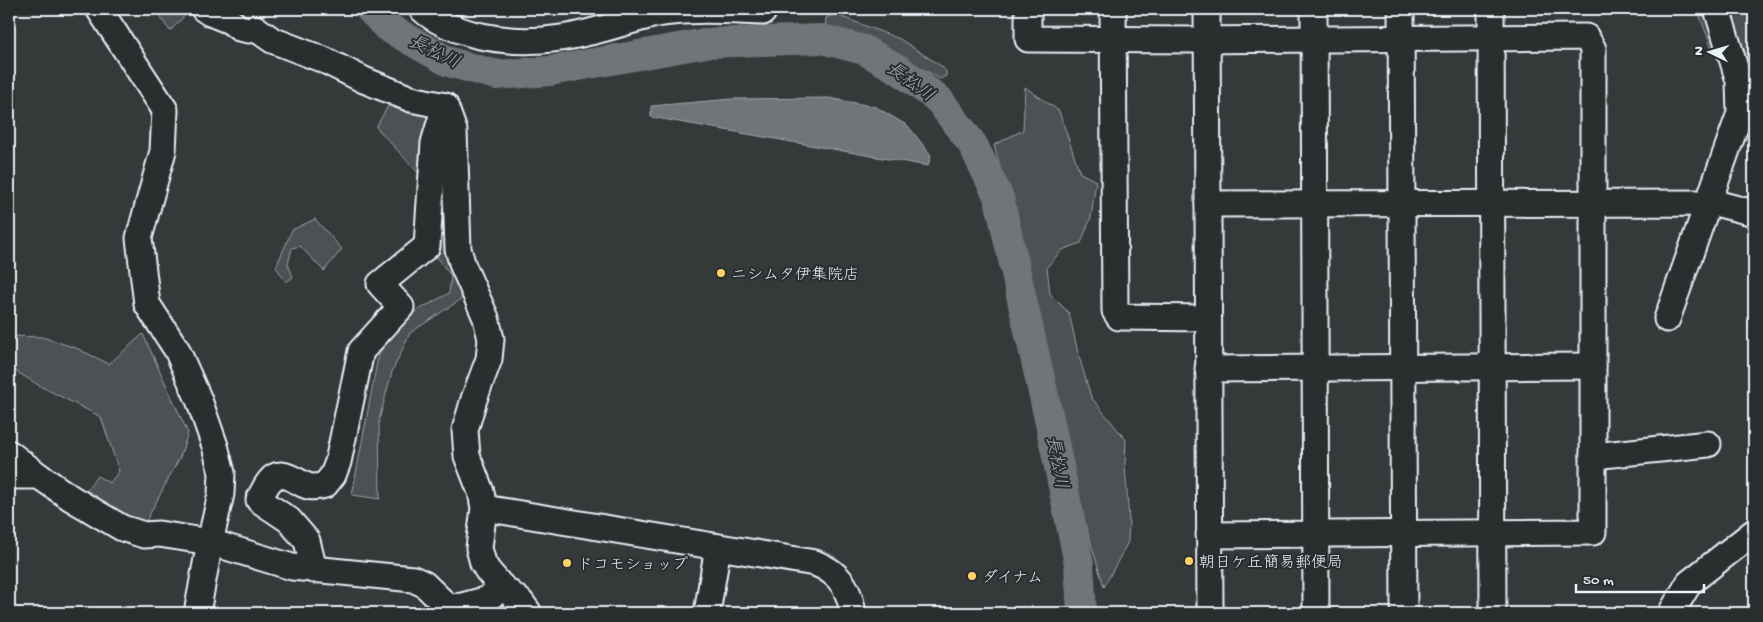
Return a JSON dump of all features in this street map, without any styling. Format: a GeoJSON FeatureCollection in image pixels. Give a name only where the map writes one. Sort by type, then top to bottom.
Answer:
{"type":"FeatureCollection","features":[{"type":"Feature","properties":{"kind":"street"},"geometry":{"type":"LineString","coordinates":[[99,9],[166,110],[163,151],[139,238],[147,304],[177,350],[199,400],[216,446],[222,473],[221,494],[197,613]]}},
{"type":"Feature","properties":{"kind":"street"},"geometry":{"type":"LineString","coordinates":[[204,9],[210,13],[227,15],[239,28],[249,30],[256,18],[272,40],[324,60],[364,80],[411,99],[445,106]]}},
{"type":"Feature","properties":{"kind":"street"},"geometry":{"type":"LineString","coordinates":[[422,9],[432,19],[464,32],[496,39],[524,42],[543,41],[587,33],[657,11],[763,12],[763,9]]}},
{"type":"Feature","properties":{"kind":"street"},"geometry":{"type":"LineString","coordinates":[[1028,9],[1028,39],[1207,40],[1586,37],[1593,49],[1593,532],[1209,535]]}},
{"type":"Feature","properties":{"kind":"street"},"geometry":{"type":"LineString","coordinates":[[1113,9],[1115,312],[1119,317],[1208,318]]}},
{"type":"Feature","properties":{"kind":"street"},"geometry":{"type":"LineString","coordinates":[[1207,9],[1210,613]]}},
{"type":"Feature","properties":{"kind":"street"},"geometry":{"type":"LineString","coordinates":[[1314,9],[1316,613]]}},
{"type":"Feature","properties":{"kind":"street"},"geometry":{"type":"LineString","coordinates":[[1401,9],[1404,613]]}},
{"type":"Feature","properties":{"kind":"street"},"geometry":{"type":"LineString","coordinates":[[1491,9],[1493,613]]}},
{"type":"Feature","properties":{"kind":"street"},"geometry":{"type":"LineString","coordinates":[[1667,319],[1740,113],[1739,81],[1717,9]]}},
{"type":"Feature","properties":{"kind":"street"},"geometry":{"type":"LineString","coordinates":[[314,570],[307,541],[289,520],[259,500],[270,480],[278,475],[288,475],[305,485],[314,487],[325,486],[333,475],[338,462],[361,351],[400,307],[380,284],[427,246],[434,143],[445,106]]}},
{"type":"Feature","properties":{"kind":"street"},"geometry":{"type":"LineString","coordinates":[[445,106],[454,131],[458,249],[463,266],[486,318],[492,339],[490,359],[474,399],[465,430],[467,456],[481,492],[484,508],[479,548],[483,563],[501,586],[521,602],[529,613]]}},
{"type":"Feature","properties":{"kind":"street"},"geometry":{"type":"LineString","coordinates":[[1208,204],[1715,203],[1754,213]]}},
{"type":"Feature","properties":{"kind":"street"},"geometry":{"type":"LineString","coordinates":[[1208,370],[1593,366]]}},
{"type":"Feature","properties":{"kind":"street"},"geometry":{"type":"LineString","coordinates":[[1593,456],[1708,444]]}},
{"type":"Feature","properties":{"kind":"street"},"geometry":{"type":"LineString","coordinates":[[9,453],[71,498],[122,528],[144,535],[160,534],[210,542],[292,567],[414,579],[424,584],[447,610],[488,599],[501,586]]}},
{"type":"Feature","properties":{"kind":"street"},"geometry":{"type":"LineString","coordinates":[[9,476],[39,476]]}},
{"type":"Feature","properties":{"kind":"street"},"geometry":{"type":"LineString","coordinates":[[484,508],[815,563],[828,568],[840,579],[851,598],[853,613]]}},
{"type":"Feature","properties":{"kind":"street"},"geometry":{"type":"LineString","coordinates":[[1671,613],[1689,583],[1754,532]]}},
{"type":"Feature","properties":{"kind":"street"},"geometry":{"type":"LineString","coordinates":[[707,613],[718,547]]}},
{"type":"Feature","properties":{"kind":"shaded area"},"geometry":{"type":"Polygon","coordinates":[[[161,9],[191,9],[170,31],[161,18],[161,9]]]}},
{"type":"Feature","properties":{"kind":"shaded area"},"geometry":{"type":"Polygon","coordinates":[[[1697,9],[1754,9],[1754,67],[1711,46],[1697,9]]]}},
{"type":"Feature","properties":{"kind":"shaded area"},"geometry":{"type":"Polygon","coordinates":[[[834,14],[900,39],[941,66],[946,71],[946,76],[940,79],[902,57],[852,37],[825,33],[826,18],[834,14]]]}},
{"type":"Feature","properties":{"kind":"shaded area"},"geometry":{"type":"Polygon","coordinates":[[[1025,87],[1059,111],[1080,173],[1096,181],[1091,217],[1081,243],[1062,250],[1047,267],[1050,294],[1069,313],[1091,397],[1126,440],[1128,542],[1104,587],[1081,510],[1054,401],[1028,274],[994,145],[1023,130],[1025,87]]]}},
{"type":"Feature","properties":{"kind":"shaded area"},"geometry":{"type":"Polygon","coordinates":[[[829,98],[876,107],[908,126],[931,155],[928,166],[651,117],[651,106],[732,99],[829,98]]]}},
{"type":"Feature","properties":{"kind":"shaded area"},"geometry":{"type":"Polygon","coordinates":[[[388,106],[412,114],[417,107],[437,110],[423,178],[376,127],[388,106]]]}},
{"type":"Feature","properties":{"kind":"shaded area"},"geometry":{"type":"Polygon","coordinates":[[[440,163],[466,296],[410,333],[392,372],[379,420],[380,499],[352,495],[377,362],[382,347],[413,313],[449,293],[451,276],[437,257],[440,163]]]}},
{"type":"Feature","properties":{"kind":"shaded area"},"geometry":{"type":"Polygon","coordinates":[[[315,219],[342,249],[324,271],[300,246],[292,248],[288,264],[293,277],[286,282],[276,267],[292,230],[315,219]]]}},
{"type":"Feature","properties":{"kind":"shaded area"},"geometry":{"type":"Polygon","coordinates":[[[143,334],[188,433],[180,457],[145,523],[83,496],[97,476],[110,483],[119,471],[101,417],[40,386],[9,367],[9,336],[42,337],[76,348],[109,364],[143,334]]]}},
{"type":"Feature","properties":{"kind":"waterway","name":"長松川"},"geometry":{"type":"LineString","coordinates":[[370,9],[387,27],[449,62],[497,75],[550,71],[706,43],[822,39],[864,50],[901,71],[939,100],[973,145],[999,198],[1050,423],[1079,564],[1082,613]]}},
{"type":"Feature","properties":{"kind":"place","name":"ニシムタ伊集院店"},"geometry":{"type":"Point","coordinates":[721,273]}},
{"type":"Feature","properties":{"kind":"place","name":"朝日ケ丘簡易郵便局"},"geometry":{"type":"Point","coordinates":[1189,561]}},
{"type":"Feature","properties":{"kind":"place","name":"ドコモショップ"},"geometry":{"type":"Point","coordinates":[567,563]}},
{"type":"Feature","properties":{"kind":"place","name":"ダイナム"},"geometry":{"type":"Point","coordinates":[972,576]}}]}
